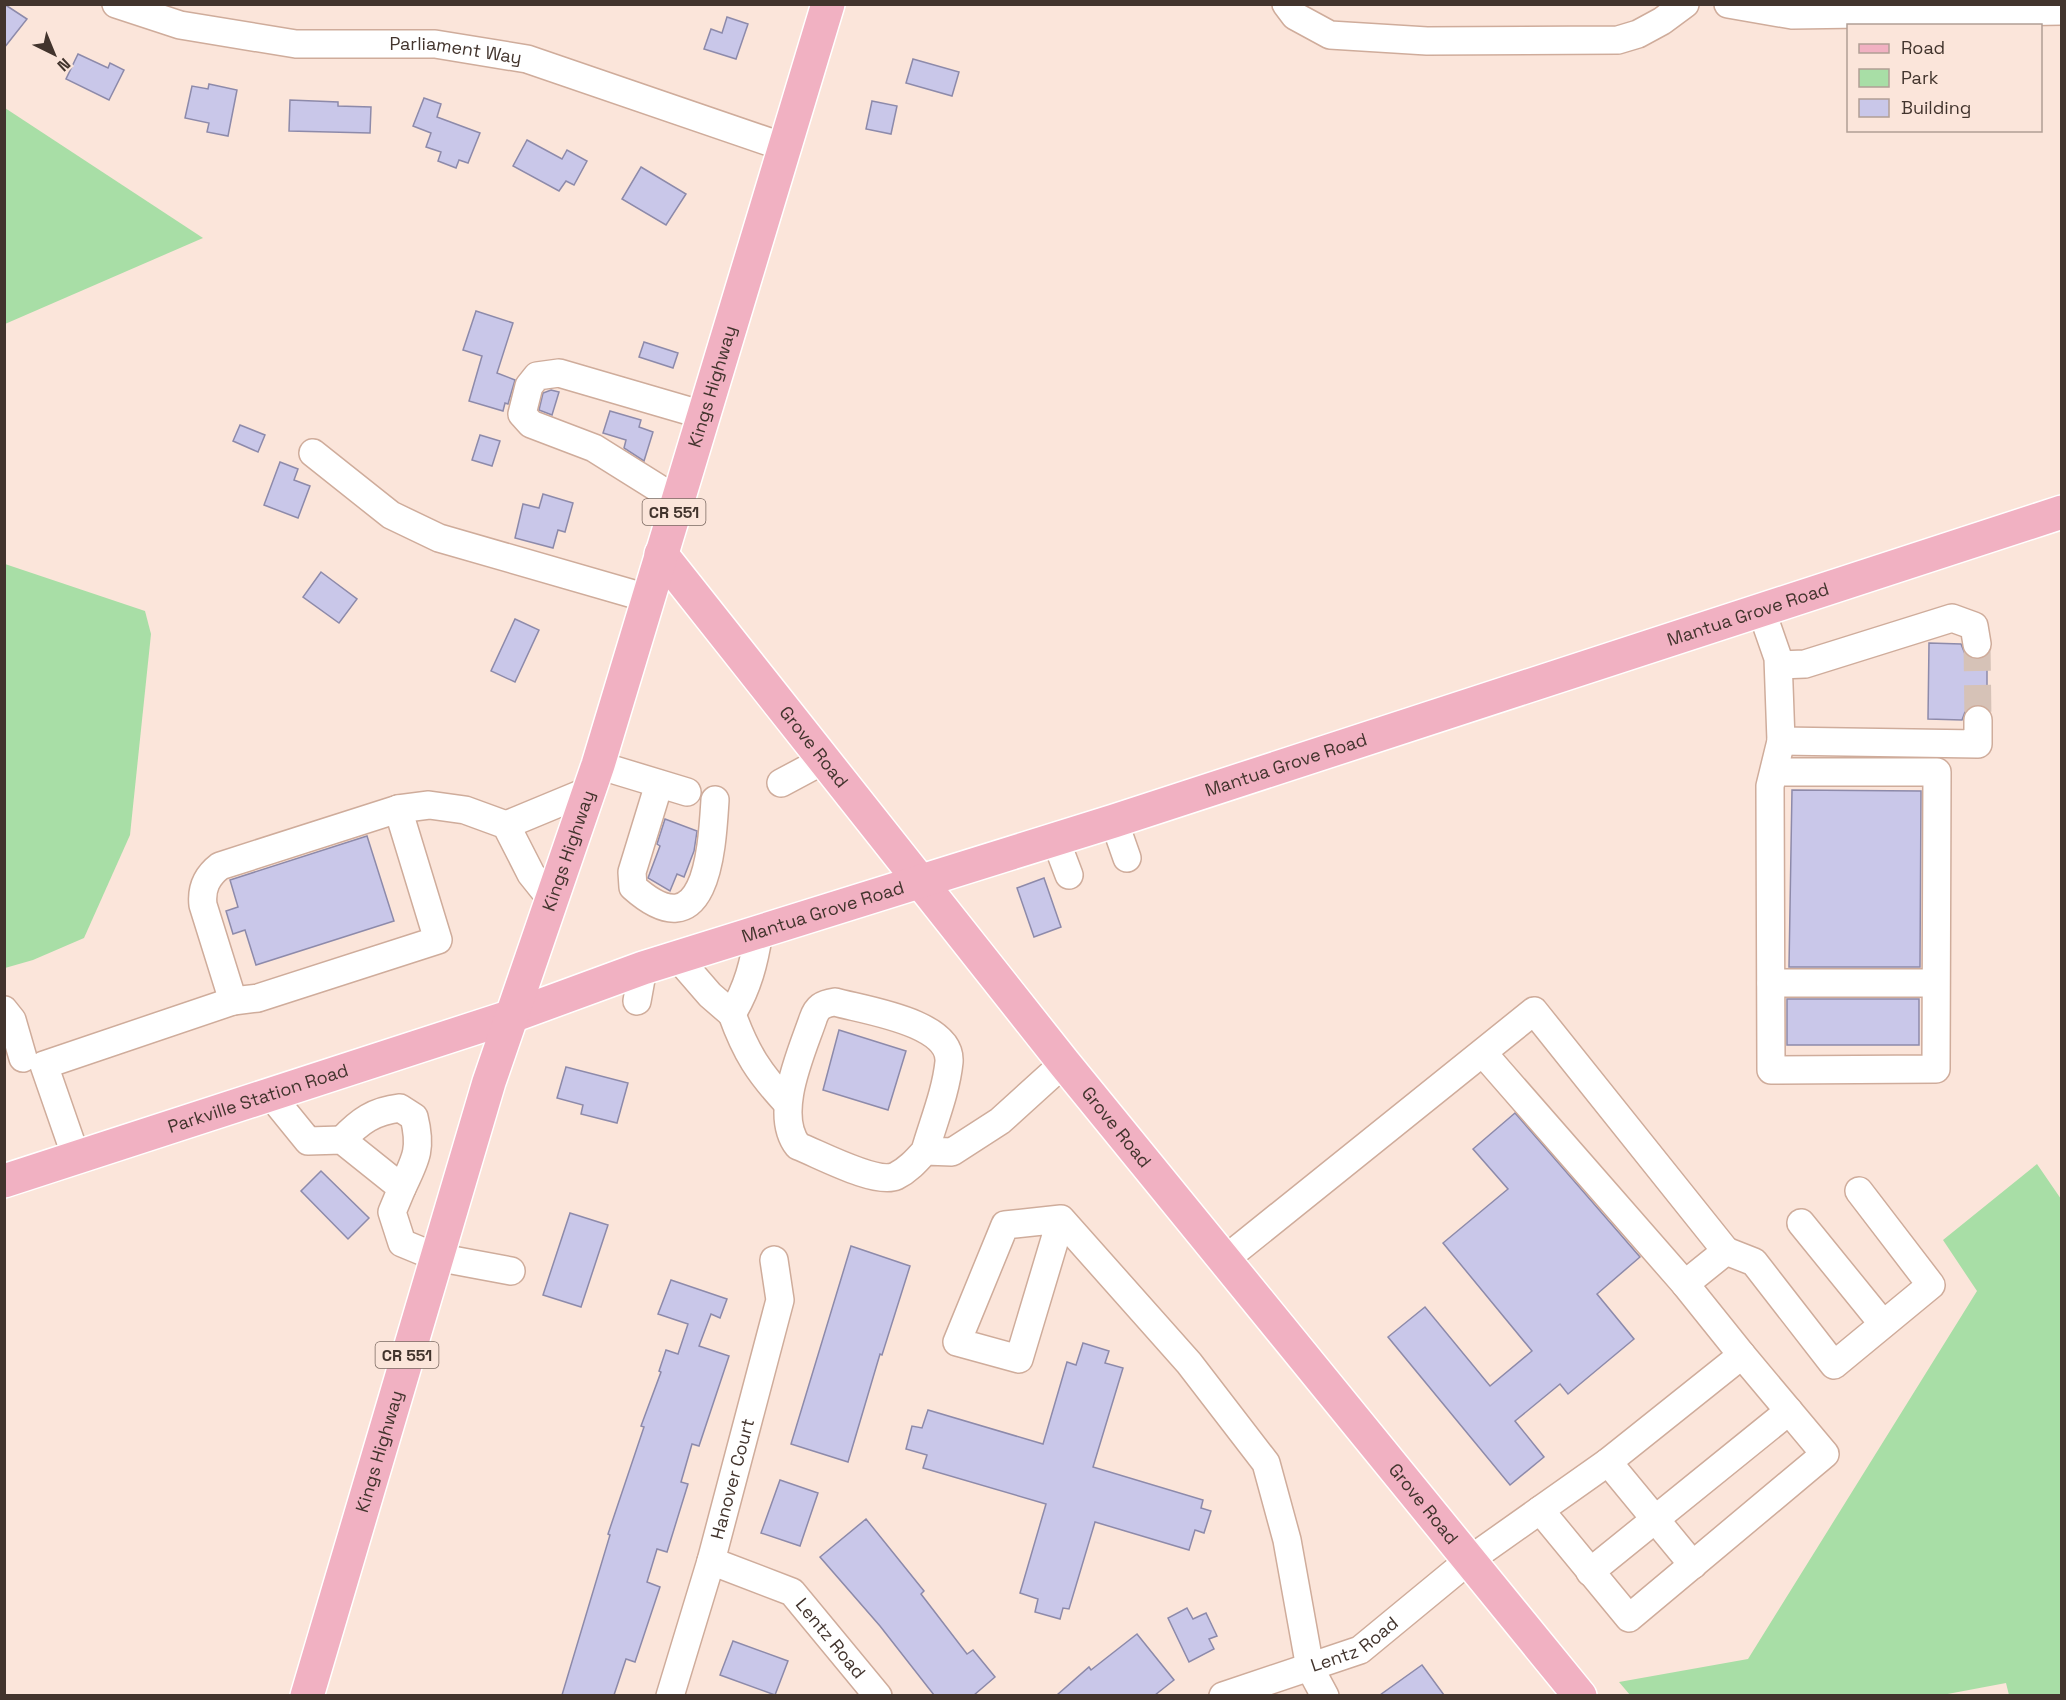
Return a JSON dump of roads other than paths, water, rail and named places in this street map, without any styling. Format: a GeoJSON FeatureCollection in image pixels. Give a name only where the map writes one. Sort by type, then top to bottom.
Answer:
{"type":"FeatureCollection","features":[{"type":"Feature","properties":{"kind":"main road","name":"Kings Highway"},"geometry":{"type":"LineString","coordinates":[[307,1695],[489,1082],[593,778],[828,4]]}},
{"type":"Feature","properties":{"kind":"main road","name":"Mantua Grove Road"},"geometry":{"type":"LineString","coordinates":[[512,1016],[643,968],[1114,821],[1762,612],[2061,512]]}},
{"type":"Feature","properties":{"kind":"main road","name":"Grove Road"},"geometry":{"type":"LineString","coordinates":[[660,554],[918,882],[1223,1261],[1580,1695]]}},
{"type":"Feature","properties":{"kind":"main road","name":"Parkville Station Road"},"geometry":{"type":"LineString","coordinates":[[4,1181],[269,1093],[512,1016]]}},
{"type":"Feature","properties":{"kind":"street","name":"Parliament Way"},"geometry":{"type":"LineString","coordinates":[[116,4],[180,25],[296,44],[365,42],[435,44],[527,59],[784,147]]}},
{"type":"Feature","properties":{"kind":"street"},"geometry":{"type":"LineString","coordinates":[[1286,4],[1303,22],[1330,35],[1427,41],[1618,40],[1638,34],[1662,21],[1685,4]]}},
{"type":"Feature","properties":{"kind":"street"},"geometry":{"type":"LineString","coordinates":[[1728,4],[1781,9],[2061,11]]}},
{"type":"Feature","properties":{"kind":"street"},"geometry":{"type":"LineString","coordinates":[[677,500],[594,448],[531,424],[522,414],[529,386],[537,376],[559,373],[703,416]]}},
{"type":"Feature","properties":{"kind":"street"},"geometry":{"type":"LineString","coordinates":[[313,453],[391,515],[439,538],[648,598]]}},
{"type":"Feature","properties":{"kind":"street"},"geometry":{"type":"LineString","coordinates":[[1762,612],[1779,665],[1781,741],[1770,786],[1771,1070],[1936,1068],[1937,772],[1774,772]]}},
{"type":"Feature","properties":{"kind":"street"},"geometry":{"type":"LineString","coordinates":[[1779,665],[1805,664],[1952,618],[1974,626],[1977,644]]}},
{"type":"Feature","properties":{"kind":"street"},"geometry":{"type":"LineString","coordinates":[[1781,741],[1978,744],[1978,720]]}},
{"type":"Feature","properties":{"kind":"street"},"geometry":{"type":"LineString","coordinates":[[781,783],[824,760]]}},
{"type":"Feature","properties":{"kind":"street"},"geometry":{"type":"LineString","coordinates":[[506,825],[593,778],[659,784],[687,792]]}},
{"type":"Feature","properties":{"kind":"street"},"geometry":{"type":"LineString","coordinates":[[659,784],[632,872],[633,886],[646,898],[662,904],[676,906],[692,902],[699,892],[711,854],[715,800]]}},
{"type":"Feature","properties":{"kind":"street"},"geometry":{"type":"LineString","coordinates":[[233,1001],[204,908],[204,886],[210,874],[220,866],[398,808],[429,805],[465,810],[506,825],[531,874],[551,899]]}},
{"type":"Feature","properties":{"kind":"street"},"geometry":{"type":"LineString","coordinates":[[24,1062],[233,1001],[258,998],[438,940],[398,808]]}},
{"type":"Feature","properties":{"kind":"street"},"geometry":{"type":"LineString","coordinates":[[1114,821],[1127,858]]}},
{"type":"Feature","properties":{"kind":"street"},"geometry":{"type":"LineString","coordinates":[[1055,838],[1069,875]]}},
{"type":"Feature","properties":{"kind":"street"},"geometry":{"type":"LineString","coordinates":[[732,1014],[754,968],[759,932]]}},
{"type":"Feature","properties":{"kind":"street"},"geometry":{"type":"LineString","coordinates":[[677,957],[710,995],[732,1014],[746,1051],[766,1080],[787,1104]]}},
{"type":"Feature","properties":{"kind":"street"},"geometry":{"type":"LineString","coordinates":[[637,1001],[643,968]]}},
{"type":"Feature","properties":{"kind":"street"},"geometry":{"type":"LineString","coordinates":[[1771,983],[1935,983]]}},
{"type":"Feature","properties":{"kind":"street"},"geometry":{"type":"LineString","coordinates":[[835,1002],[918,1025],[944,1044],[949,1060],[925,1151],[911,1166],[894,1177],[877,1178],[798,1146],[790,1137],[786,1121],[787,1104],[816,1009],[823,1004],[835,1002]]}},
{"type":"Feature","properties":{"kind":"street"},"geometry":{"type":"LineString","coordinates":[[4,1010],[12,1020],[24,1062],[76,1157]]}},
{"type":"Feature","properties":{"kind":"street"},"geometry":{"type":"LineString","coordinates":[[1223,1261],[1534,1011],[1726,1251],[1754,1262],[1834,1365],[1931,1285],[1859,1191]]}},
{"type":"Feature","properties":{"kind":"street"},"geometry":{"type":"LineString","coordinates":[[1483,1053],[1685,1284],[1825,1454],[1629,1618],[1540,1510]]}},
{"type":"Feature","properties":{"kind":"street"},"geometry":{"type":"LineString","coordinates":[[925,1151],[952,1152],[1000,1121],[1064,1063]]}},
{"type":"Feature","properties":{"kind":"street"},"geometry":{"type":"LineString","coordinates":[[269,1093],[308,1141],[342,1140],[402,1188]]}},
{"type":"Feature","properties":{"kind":"street"},"geometry":{"type":"LineString","coordinates":[[342,1140],[367,1117],[382,1110],[400,1108],[414,1117],[420,1140],[413,1166],[392,1212],[402,1243],[436,1257],[511,1271]]}},
{"type":"Feature","properties":{"kind":"street"},"geometry":{"type":"LineString","coordinates":[[1061,1219],[1019,1359],[957,1342],[1005,1225],[1061,1219]]}},
{"type":"Feature","properties":{"kind":"street"},"geometry":{"type":"LineString","coordinates":[[1061,1219],[1189,1363],[1266,1463],[1287,1540],[1310,1668],[1325,1695]]}},
{"type":"Feature","properties":{"kind":"street"},"geometry":{"type":"LineString","coordinates":[[1801,1223],[1883,1324]]}},
{"type":"Feature","properties":{"kind":"street"},"geometry":{"type":"LineString","coordinates":[[1685,1284],[1726,1251]]}},
{"type":"Feature","properties":{"kind":"street","name":"Hanover Court"},"geometry":{"type":"LineString","coordinates":[[670,1695],[711,1561],[780,1300],[774,1260]]}},
{"type":"Feature","properties":{"kind":"street","name":"Lentz Road"},"geometry":{"type":"LineString","coordinates":[[1223,1695],[1360,1650],[1468,1561],[1608,1462],[1742,1355]]}},
{"type":"Feature","properties":{"kind":"street"},"geometry":{"type":"LineString","coordinates":[[1590,1572],[1789,1411]]}},
{"type":"Feature","properties":{"kind":"street"},"geometry":{"type":"LineString","coordinates":[[1608,1462],[1693,1565]]}},
{"type":"Feature","properties":{"kind":"street","name":"Lentz Road"},"geometry":{"type":"LineString","coordinates":[[711,1561],[792,1592],[878,1695]]}},
{"type":"Feature","properties":{"kind":"tunnel"},"geometry":{"type":"LineString","coordinates":[[1977,644],[1978,720]]}}]}
